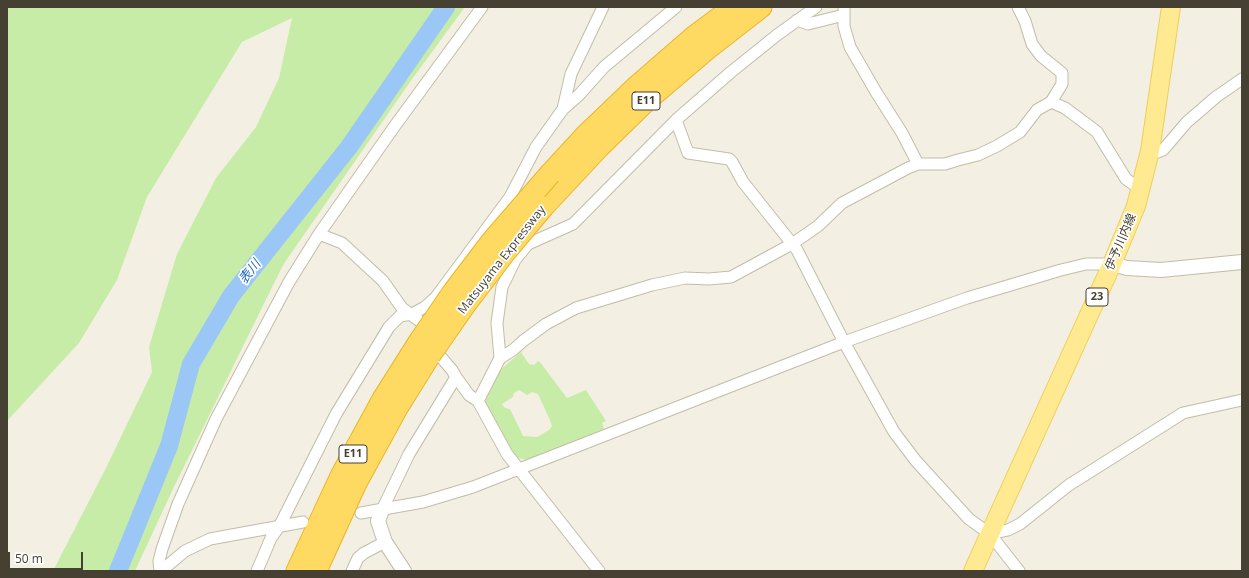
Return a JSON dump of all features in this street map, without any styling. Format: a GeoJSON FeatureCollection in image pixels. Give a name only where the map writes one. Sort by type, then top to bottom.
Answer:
{"type":"FeatureCollection","features":[{"type":"Feature","properties":{"kind":"highway","name":"Matsuyama Expressway"},"geometry":{"type":"LineString","coordinates":[[316,571],[356,483],[397,408],[454,291],[492,241],[586,135],[635,88],[695,36],[734,7]]}},
{"type":"Feature","properties":{"kind":"highway","name":"Matsuyama Expressway"},"geometry":{"type":"LineString","coordinates":[[297,571],[341,476],[383,400],[482,283],[543,207],[599,147],[646,101],[707,49],[761,7]]}},
{"type":"Feature","properties":{"kind":"main road","name":"伊予川内線"},"geometry":{"type":"LineString","coordinates":[[973,571],[1132,218],[1142,187],[1150,151],[1171,7]]}},
{"type":"Feature","properties":{"kind":"street"},"geometry":{"type":"LineString","coordinates":[[160,571],[161,555],[178,504],[216,419],[289,282],[319,234],[394,127],[482,7]]}},
{"type":"Feature","properties":{"kind":"street"},"geometry":{"type":"LineString","coordinates":[[563,109],[571,74],[603,7]]}},
{"type":"Feature","properties":{"kind":"street"},"geometry":{"type":"LineString","coordinates":[[257,571],[271,538],[280,525],[336,414],[389,327],[400,316],[412,314],[425,307],[436,297],[510,197],[536,147],[563,109],[604,67],[676,7]]}},
{"type":"Feature","properties":{"kind":"street"},"geometry":{"type":"LineString","coordinates":[[500,358],[496,323],[502,286],[515,260],[528,244],[573,224],[676,120],[731,72],[816,7]]}},
{"type":"Feature","properties":{"kind":"street"},"geometry":{"type":"LineString","coordinates":[[478,401],[500,358],[514,350],[523,341],[546,324],[576,308],[652,285],[685,278],[709,280],[731,277],[792,244],[818,226],[842,203],[918,164],[945,164],[984,152],[1020,132],[1037,110],[1051,102],[1062,84],[1062,73],[1041,56],[1032,44],[1025,21],[1018,7]]}},
{"type":"Feature","properties":{"kind":"street"},"geometry":{"type":"LineString","coordinates":[[798,20],[808,24],[844,11],[846,34],[856,59],[902,133],[918,164]]}},
{"type":"Feature","properties":{"kind":"street"},"geometry":{"type":"LineString","coordinates":[[1150,151],[1158,152],[1163,150],[1187,122],[1220,94],[1242,79]]}},
{"type":"Feature","properties":{"kind":"street"},"geometry":{"type":"LineString","coordinates":[[1051,102],[1065,108],[1097,132],[1126,179],[1133,184],[1142,187]]}},
{"type":"Feature","properties":{"kind":"street"},"geometry":{"type":"LineString","coordinates":[[676,120],[688,153],[729,159],[732,162],[743,182],[797,250],[844,342],[894,432],[969,520],[990,534],[1019,571]]}},
{"type":"Feature","properties":{"kind":"street"},"geometry":{"type":"LineString","coordinates":[[510,197],[528,244]]}},
{"type":"Feature","properties":{"kind":"street"},"geometry":{"type":"LineString","coordinates":[[319,234],[342,243],[385,284],[402,308],[421,322],[440,356],[470,395],[478,401],[507,454],[599,571]]}},
{"type":"Feature","properties":{"kind":"street"},"geometry":{"type":"LineString","coordinates":[[361,513],[446,496],[519,470],[578,445],[844,342],[967,298],[1061,270],[1086,264],[1112,264],[1127,268],[1161,270],[1242,262]]}},
{"type":"Feature","properties":{"kind":"street"},"geometry":{"type":"LineString","coordinates":[[404,571],[385,542],[378,521],[409,454],[456,377]]}},
{"type":"Feature","properties":{"kind":"street"},"geometry":{"type":"LineString","coordinates":[[990,534],[1008,530],[1020,524],[1069,485],[1183,413],[1242,400]]}},
{"type":"Feature","properties":{"kind":"street"},"geometry":{"type":"LineString","coordinates":[[160,571],[184,551],[210,539],[303,522]]}},
{"type":"Feature","properties":{"kind":"street"},"geometry":{"type":"LineString","coordinates":[[352,571],[358,558],[364,553],[385,542]]}},
{"type":"Feature","properties":{"kind":"green space"},"geometry":{"type":"Polygon","coordinates":[[[7,7],[465,7],[410,82],[283,265],[172,491],[135,571],[53,571],[106,468],[152,372],[149,347],[177,254],[216,178],[256,127],[279,78],[292,18],[242,42],[147,197],[117,280],[79,343],[7,421],[7,7]]]}},
{"type":"Feature","properties":{"kind":"green space"},"geometry":{"type":"Polygon","coordinates":[[[521,352],[529,364],[534,365],[538,361],[540,362],[567,398],[586,390],[606,421],[602,423],[604,429],[527,460],[518,458],[512,453],[482,400],[499,371],[521,352]],[[519,390],[514,393],[513,397],[502,404],[505,408],[510,409],[523,436],[537,437],[549,430],[552,426],[538,394],[532,392],[527,395],[519,390]]]}},
{"type":"Feature","properties":{"kind":"waterway","name":"表川"},"geometry":{"type":"LineString","coordinates":[[118,571],[169,446],[191,364],[231,296],[349,147],[446,7]]}}]}
